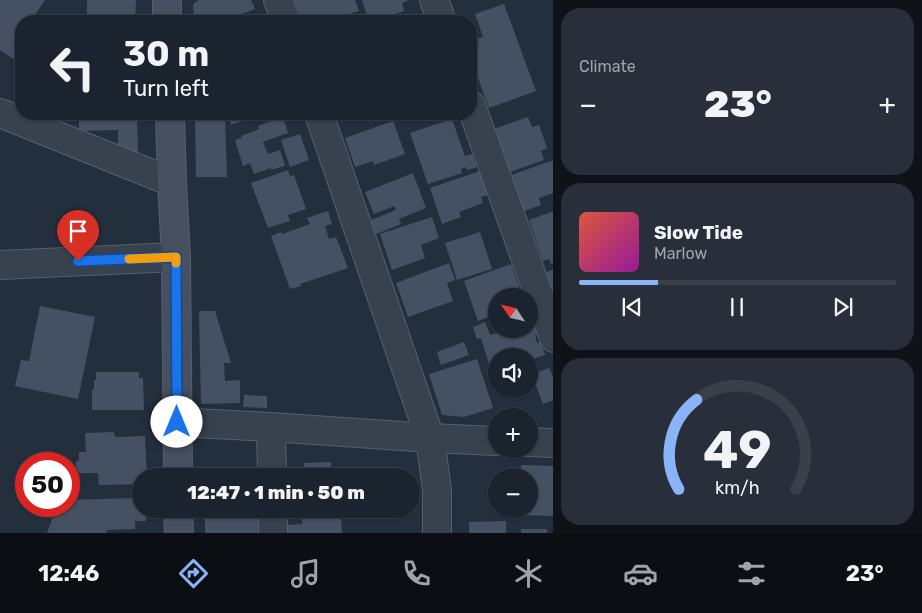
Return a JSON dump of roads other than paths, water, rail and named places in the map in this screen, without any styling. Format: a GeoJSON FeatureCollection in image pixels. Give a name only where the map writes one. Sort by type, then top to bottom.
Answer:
{"type":"FeatureCollection","features":[{"type":"Feature","properties":{"kind":"main road"},"geometry":{"type":"LineString","coordinates":[[167,0],[167,15]]}},
{"type":"Feature","properties":{"kind":"main road"},"geometry":{"type":"LineString","coordinates":[[170,120],[176,257],[178,468]]}},
{"type":"Feature","properties":{"kind":"main road"},"geometry":{"type":"LineString","coordinates":[[178,518],[179,533]]}},
{"type":"Feature","properties":{"kind":"street"},"geometry":{"type":"LineString","coordinates":[[278,0],[284,15]]}},
{"type":"Feature","properties":{"kind":"street"},"geometry":{"type":"LineString","coordinates":[[434,0],[440,15]]}},
{"type":"Feature","properties":{"kind":"street"},"geometry":{"type":"LineString","coordinates":[[0,113],[15,119]]}},
{"type":"Feature","properties":{"kind":"street"},"geometry":{"type":"LineString","coordinates":[[17,120],[172,182]]}},
{"type":"Feature","properties":{"kind":"street"},"geometry":{"type":"LineString","coordinates":[[321,120],[430,438],[436,490],[437,533]]}},
{"type":"Feature","properties":{"kind":"street"},"geometry":{"type":"LineString","coordinates":[[476,120],[553,338]]}},
{"type":"Feature","properties":{"kind":"street"},"geometry":{"type":"LineString","coordinates":[[0,265],[176,257]]}},
{"type":"Feature","properties":{"kind":"street"},"geometry":{"type":"LineString","coordinates":[[177,422],[271,426],[488,441]]}},
{"type":"Feature","properties":{"kind":"street"},"geometry":{"type":"LineString","coordinates":[[271,426],[272,468]]}},
{"type":"Feature","properties":{"kind":"street"},"geometry":{"type":"LineString","coordinates":[[538,443],[553,444]]}},
{"type":"Feature","properties":{"kind":"street"},"geometry":{"type":"LineString","coordinates":[[273,518],[273,533]]}}]}
